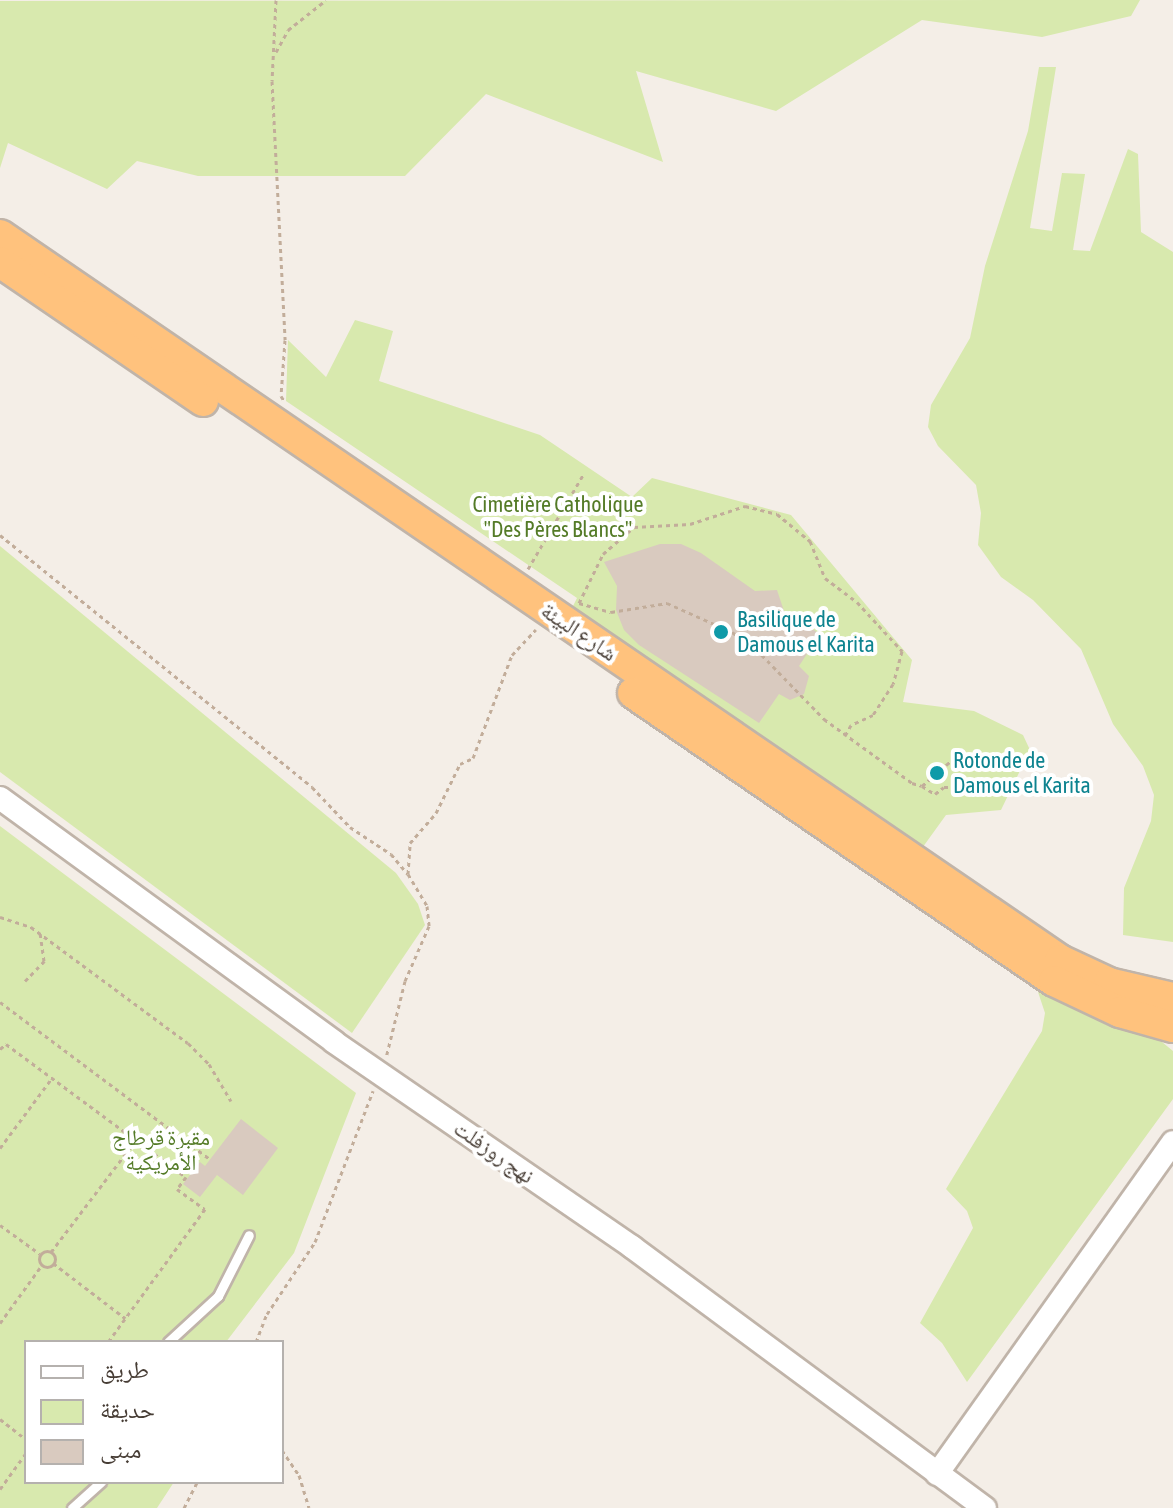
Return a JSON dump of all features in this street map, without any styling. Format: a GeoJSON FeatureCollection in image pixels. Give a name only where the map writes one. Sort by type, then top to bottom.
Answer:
{"type":"FeatureCollection","features":[{"type":"Feature","properties":{"kind":"highway","name":"شارع البيئة"},"geometry":{"type":"LineString","coordinates":[[0,235],[1060,960],[1109,983],[1173,998]]}},
{"type":"Feature","properties":{"kind":"highway","name":"شارع البيئة"},"geometry":{"type":"LineString","coordinates":[[0,262],[1054,981],[1120,1012],[1173,1027]]}},
{"type":"Feature","properties":{"kind":"street","name":"نهج روزفلت"},"geometry":{"type":"LineString","coordinates":[[0,798],[380,1074],[632,1247],[985,1508]]}},
{"type":"Feature","properties":{"kind":"street"},"geometry":{"type":"LineString","coordinates":[[937,1474],[1173,1142]]}},
{"type":"Feature","properties":{"kind":"lane"},"geometry":{"type":"LineString","coordinates":[[170,1340],[218,1296],[249,1235]]}},
{"type":"Feature","properties":{"kind":"lane"},"geometry":{"type":"LineString","coordinates":[[72,1508],[99,1484]]}},
{"type":"Feature","properties":{"kind":"path"},"geometry":{"type":"LineString","coordinates":[[276,0],[277,243],[285,340],[281,396],[289,409]]}},
{"type":"Feature","properties":{"kind":"path"},"geometry":{"type":"LineString","coordinates":[[274,55],[288,30],[326,0]]}},
{"type":"Feature","properties":{"kind":"path"},"geometry":{"type":"LineString","coordinates":[[537,580],[526,573],[583,475]]}},
{"type":"Feature","properties":{"kind":"path"},"geometry":{"type":"LineString","coordinates":[[579,603],[603,554],[634,527],[690,524],[745,506],[777,514],[810,541],[825,578],[857,602],[902,651],[893,684],[873,715],[851,725],[845,736]]}},
{"type":"Feature","properties":{"kind":"path"},"geometry":{"type":"LineString","coordinates":[[0,535],[312,787],[350,827],[391,854],[408,874],[427,906],[429,926],[405,981],[395,1033],[315,1242],[267,1314],[257,1340]]}},
{"type":"Feature","properties":{"kind":"path"},"geometry":{"type":"LineString","coordinates":[[568,603],[611,612],[667,603],[732,632],[845,736],[935,794],[944,787],[972,787],[983,778]]}},
{"type":"Feature","properties":{"kind":"path"},"geometry":{"type":"LineString","coordinates":[[408,874],[410,843],[436,813],[460,764],[473,758],[512,655],[537,628]]}},
{"type":"Feature","properties":{"kind":"path"},"geometry":{"type":"LineString","coordinates":[[922,786],[952,760]]}},
{"type":"Feature","properties":{"kind":"path"},"geometry":{"type":"LineString","coordinates":[[0,917],[40,933],[188,1043],[209,1064],[231,1101]]}},
{"type":"Feature","properties":{"kind":"path"},"geometry":{"type":"LineString","coordinates":[[25,981],[44,961],[40,933]]}},
{"type":"Feature","properties":{"kind":"path"},"geometry":{"type":"LineString","coordinates":[[0,1002],[210,1159]]}},
{"type":"Feature","properties":{"kind":"path"},"geometry":{"type":"LineString","coordinates":[[0,1049],[6,1044],[186,1177],[177,1189],[205,1209],[109,1340]]}},
{"type":"Feature","properties":{"kind":"path"},"geometry":{"type":"LineString","coordinates":[[0,1148],[52,1078]]}},
{"type":"Feature","properties":{"kind":"path"},"geometry":{"type":"LineString","coordinates":[[40,1254],[51,1252],[136,1140]]}},
{"type":"Feature","properties":{"kind":"path"},"geometry":{"type":"LineString","coordinates":[[0,1225],[40,1254],[42,1265]]}},
{"type":"Feature","properties":{"kind":"path"},"geometry":{"type":"LineString","coordinates":[[51,1252],[53,1263],[125,1318]]}},
{"type":"Feature","properties":{"kind":"path"},"geometry":{"type":"LineString","coordinates":[[0,1323],[42,1265],[53,1263]]}},
{"type":"Feature","properties":{"kind":"path"},"geometry":{"type":"LineString","coordinates":[[0,1419],[24,1437]]}},
{"type":"Feature","properties":{"kind":"path"},"geometry":{"type":"LineString","coordinates":[[284,1453],[299,1475],[309,1508]]}},
{"type":"Feature","properties":{"kind":"path"},"geometry":{"type":"LineString","coordinates":[[0,1489],[24,1456]]}},
{"type":"Feature","properties":{"kind":"path"},"geometry":{"type":"LineString","coordinates":[[184,1508],[196,1484]]}},
{"type":"Feature","properties":{"kind":"green space"},"geometry":{"type":"Polygon","coordinates":[[[1140,0],[1131,16],[1042,37],[922,20],[776,111],[636,71],[663,162],[486,94],[405,176],[198,176],[137,161],[107,189],[8,143],[0,168],[0,1],[1140,0]]]}},
{"type":"Feature","properties":{"kind":"green space"},"geometry":{"type":"Polygon","coordinates":[[[1039,67],[1056,67],[1030,228],[1052,231],[1062,173],[1085,174],[1073,250],[1090,251],[1128,149],[1138,154],[1141,232],[1173,252],[1173,942],[1123,935],[1124,888],[1151,821],[1154,795],[1143,766],[1113,724],[1081,649],[1033,600],[1001,577],[978,545],[981,513],[976,485],[938,446],[928,427],[931,405],[970,338],[985,266],[1028,131],[1039,67]]]}},
{"type":"Feature","properties":{"kind":"green space","name":"Cimetière Catholique \"Des Pères Blancs\""},"geometry":{"type":"Polygon","coordinates":[[[355,320],[393,331],[379,381],[540,435],[632,497],[652,478],[791,515],[912,660],[903,702],[974,711],[1023,735],[1030,750],[1001,810],[946,815],[920,851],[571,610],[577,598],[286,401],[288,340],[326,377],[355,320]]]}},
{"type":"Feature","properties":{"kind":"green space"},"geometry":{"type":"Polygon","coordinates":[[[0,546],[396,873],[418,904],[425,925],[352,1033],[0,772],[0,546]]]}},
{"type":"Feature","properties":{"kind":"green space","name":"مقبرة قرطاج الأمريكية"},"geometry":{"type":"Polygon","coordinates":[[[0,826],[356,1093],[294,1253],[228,1340],[24,1340],[24,1484],[173,1484],[157,1508],[0,1508],[0,826]]]}},
{"type":"Feature","properties":{"kind":"green space"},"geometry":{"type":"Polygon","coordinates":[[[1038,992],[1162,1042],[1173,1051],[1173,1099],[967,1382],[942,1343],[920,1323],[973,1228],[967,1211],[946,1189],[1042,1031],[1045,1013],[1038,992]]]}},
{"type":"Feature","properties":{"kind":"building","name":"Basilique de Damous el Karita"},"geometry":{"type":"Polygon","coordinates":[[[660,544],[681,544],[701,553],[755,591],[777,590],[784,611],[820,634],[799,666],[809,676],[804,694],[790,700],[779,694],[759,723],[639,645],[624,630],[616,610],[617,586],[604,562],[660,544]]]}},
{"type":"Feature","properties":{"kind":"building"},"geometry":{"type":"Polygon","coordinates":[[[241,1119],[278,1148],[243,1195],[217,1175],[200,1197],[183,1184],[200,1162],[205,1166],[241,1119]]]}},
{"type":"Feature","properties":{"kind":"place","name":"Basilique de Damous el Karita"},"geometry":{"type":"Point","coordinates":[721,632]}},
{"type":"Feature","properties":{"kind":"place","name":"Rotonde de Damous el Karita"},"geometry":{"type":"Point","coordinates":[937,773]}}]}
